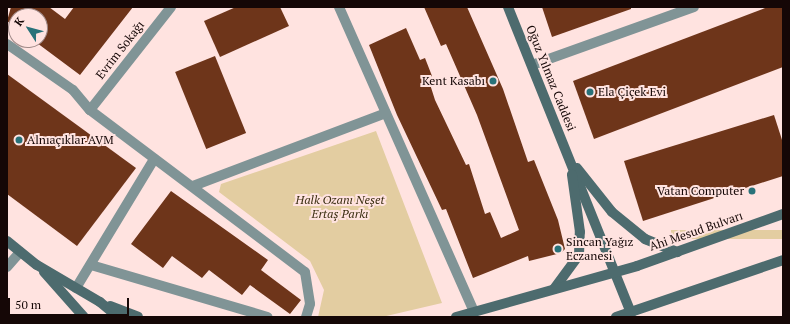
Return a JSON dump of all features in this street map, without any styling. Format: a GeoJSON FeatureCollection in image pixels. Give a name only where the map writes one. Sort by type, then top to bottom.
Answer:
{"type":"FeatureCollection","features":[{"type":"Feature","properties":{"kind":"main road","name":"Oğuz Yılmaz Caddesi"},"geometry":{"type":"LineString","coordinates":[[508,7],[570,159]]}},
{"type":"Feature","properties":{"kind":"main road"},"geometry":{"type":"LineString","coordinates":[[570,159],[612,212],[645,239],[678,252]]}},
{"type":"Feature","properties":{"kind":"main road"},"geometry":{"type":"LineString","coordinates":[[570,159],[633,315]]}},
{"type":"Feature","properties":{"kind":"main road"},"geometry":{"type":"LineString","coordinates":[[554,289],[579,255],[580,232],[570,159]]}},
{"type":"Feature","properties":{"kind":"main road","name":"Ahi Mesud Bulvarı"},"geometry":{"type":"LineString","coordinates":[[456,317],[615,272],[678,252],[783,214]]}},
{"type":"Feature","properties":{"kind":"main road"},"geometry":{"type":"LineString","coordinates":[[7,240],[38,265],[76,288],[100,302],[138,317]]}},
{"type":"Feature","properties":{"kind":"main road"},"geometry":{"type":"LineString","coordinates":[[616,317],[633,315],[783,260]]}},
{"type":"Feature","properties":{"kind":"main road"},"geometry":{"type":"LineString","coordinates":[[38,265],[82,315]]}},
{"type":"Feature","properties":{"kind":"main road"},"geometry":{"type":"LineString","coordinates":[[100,302],[118,317]]}},
{"type":"Feature","properties":{"kind":"street","name":"Evrim Sokağı"},"geometry":{"type":"LineString","coordinates":[[90,110],[170,7]]}},
{"type":"Feature","properties":{"kind":"street"},"geometry":{"type":"LineString","coordinates":[[339,7],[474,312]]}},
{"type":"Feature","properties":{"kind":"street"},"geometry":{"type":"LineString","coordinates":[[532,65],[674,11],[694,7]]}},
{"type":"Feature","properties":{"kind":"street"},"geometry":{"type":"LineString","coordinates":[[7,44],[73,90],[90,110],[154,159],[194,186],[305,272],[310,304],[306,317]]}},
{"type":"Feature","properties":{"kind":"street"},"geometry":{"type":"LineString","coordinates":[[194,186],[386,113]]}},
{"type":"Feature","properties":{"kind":"street"},"geometry":{"type":"LineString","coordinates":[[76,288],[154,159]]}},
{"type":"Feature","properties":{"kind":"street"},"geometry":{"type":"LineString","coordinates":[[7,267],[20,252]]}},
{"type":"Feature","properties":{"kind":"street"},"geometry":{"type":"LineString","coordinates":[[91,264],[268,317]]}},
{"type":"Feature","properties":{"kind":"green space","name":"Halk Ozanı Neşet Ertaş Parkı"},"geometry":{"type":"Polygon","coordinates":[[[376,131],[442,303],[382,317],[318,317],[324,290],[310,261],[219,192],[221,184],[376,131]]]}},
{"type":"Feature","properties":{"kind":"green space"},"geometry":{"type":"Polygon","coordinates":[[[671,230],[783,230],[783,239],[671,239],[671,230]]]}},
{"type":"Feature","properties":{"kind":"building"},"geometry":{"type":"Polygon","coordinates":[[[49,7],[65,19],[74,7],[133,7],[80,75],[44,48],[48,48],[48,8],[11,8],[49,7]]]}},
{"type":"Feature","properties":{"kind":"building"},"geometry":{"type":"Polygon","coordinates":[[[236,7],[280,7],[289,26],[220,57],[204,21],[236,7]]]}},
{"type":"Feature","properties":{"kind":"building"},"geometry":{"type":"Polygon","coordinates":[[[424,7],[467,7],[503,89],[528,162],[534,160],[558,220],[565,249],[561,253],[529,261],[528,256],[473,278],[446,209],[442,210],[397,115],[369,45],[406,28],[420,60],[425,58],[432,76],[428,78],[435,100],[466,165],[469,164],[485,214],[490,212],[501,238],[519,230],[477,115],[446,44],[441,46],[424,7]]]}},
{"type":"Feature","properties":{"kind":"building"},"geometry":{"type":"Polygon","coordinates":[[[542,7],[631,7],[631,9],[552,37],[542,7]]]}},
{"type":"Feature","properties":{"kind":"building"},"geometry":{"type":"Polygon","coordinates":[[[783,7],[783,67],[594,139],[573,81],[765,8],[783,7]]]}},
{"type":"Feature","properties":{"kind":"building"},"geometry":{"type":"Polygon","coordinates":[[[215,56],[246,133],[206,149],[175,72],[215,56]]]}},
{"type":"Feature","properties":{"kind":"building"},"geometry":{"type":"Polygon","coordinates":[[[7,74],[136,168],[77,246],[7,194],[7,74]]]}},
{"type":"Feature","properties":{"kind":"building"},"geometry":{"type":"Polygon","coordinates":[[[774,115],[783,143],[783,176],[643,221],[624,161],[774,115]]]}},
{"type":"Feature","properties":{"kind":"building"},"geometry":{"type":"Polygon","coordinates":[[[171,191],[268,260],[261,270],[301,300],[290,314],[250,285],[242,295],[209,270],[202,278],[172,256],[163,268],[131,244],[171,191]]]}},
{"type":"Feature","properties":{"kind":"place","name":"Kent Kasabı"},"geometry":{"type":"Point","coordinates":[493,81]}},
{"type":"Feature","properties":{"kind":"place","name":"Ela Çiçek Evi"},"geometry":{"type":"Point","coordinates":[590,92]}},
{"type":"Feature","properties":{"kind":"place","name":"Alnıaçıklar AVM"},"geometry":{"type":"Point","coordinates":[19,140]}},
{"type":"Feature","properties":{"kind":"place","name":"Vatan Computer"},"geometry":{"type":"Point","coordinates":[752,191]}},
{"type":"Feature","properties":{"kind":"place","name":"Sincan Yağız Eczanesi"},"geometry":{"type":"Point","coordinates":[558,249]}}]}
